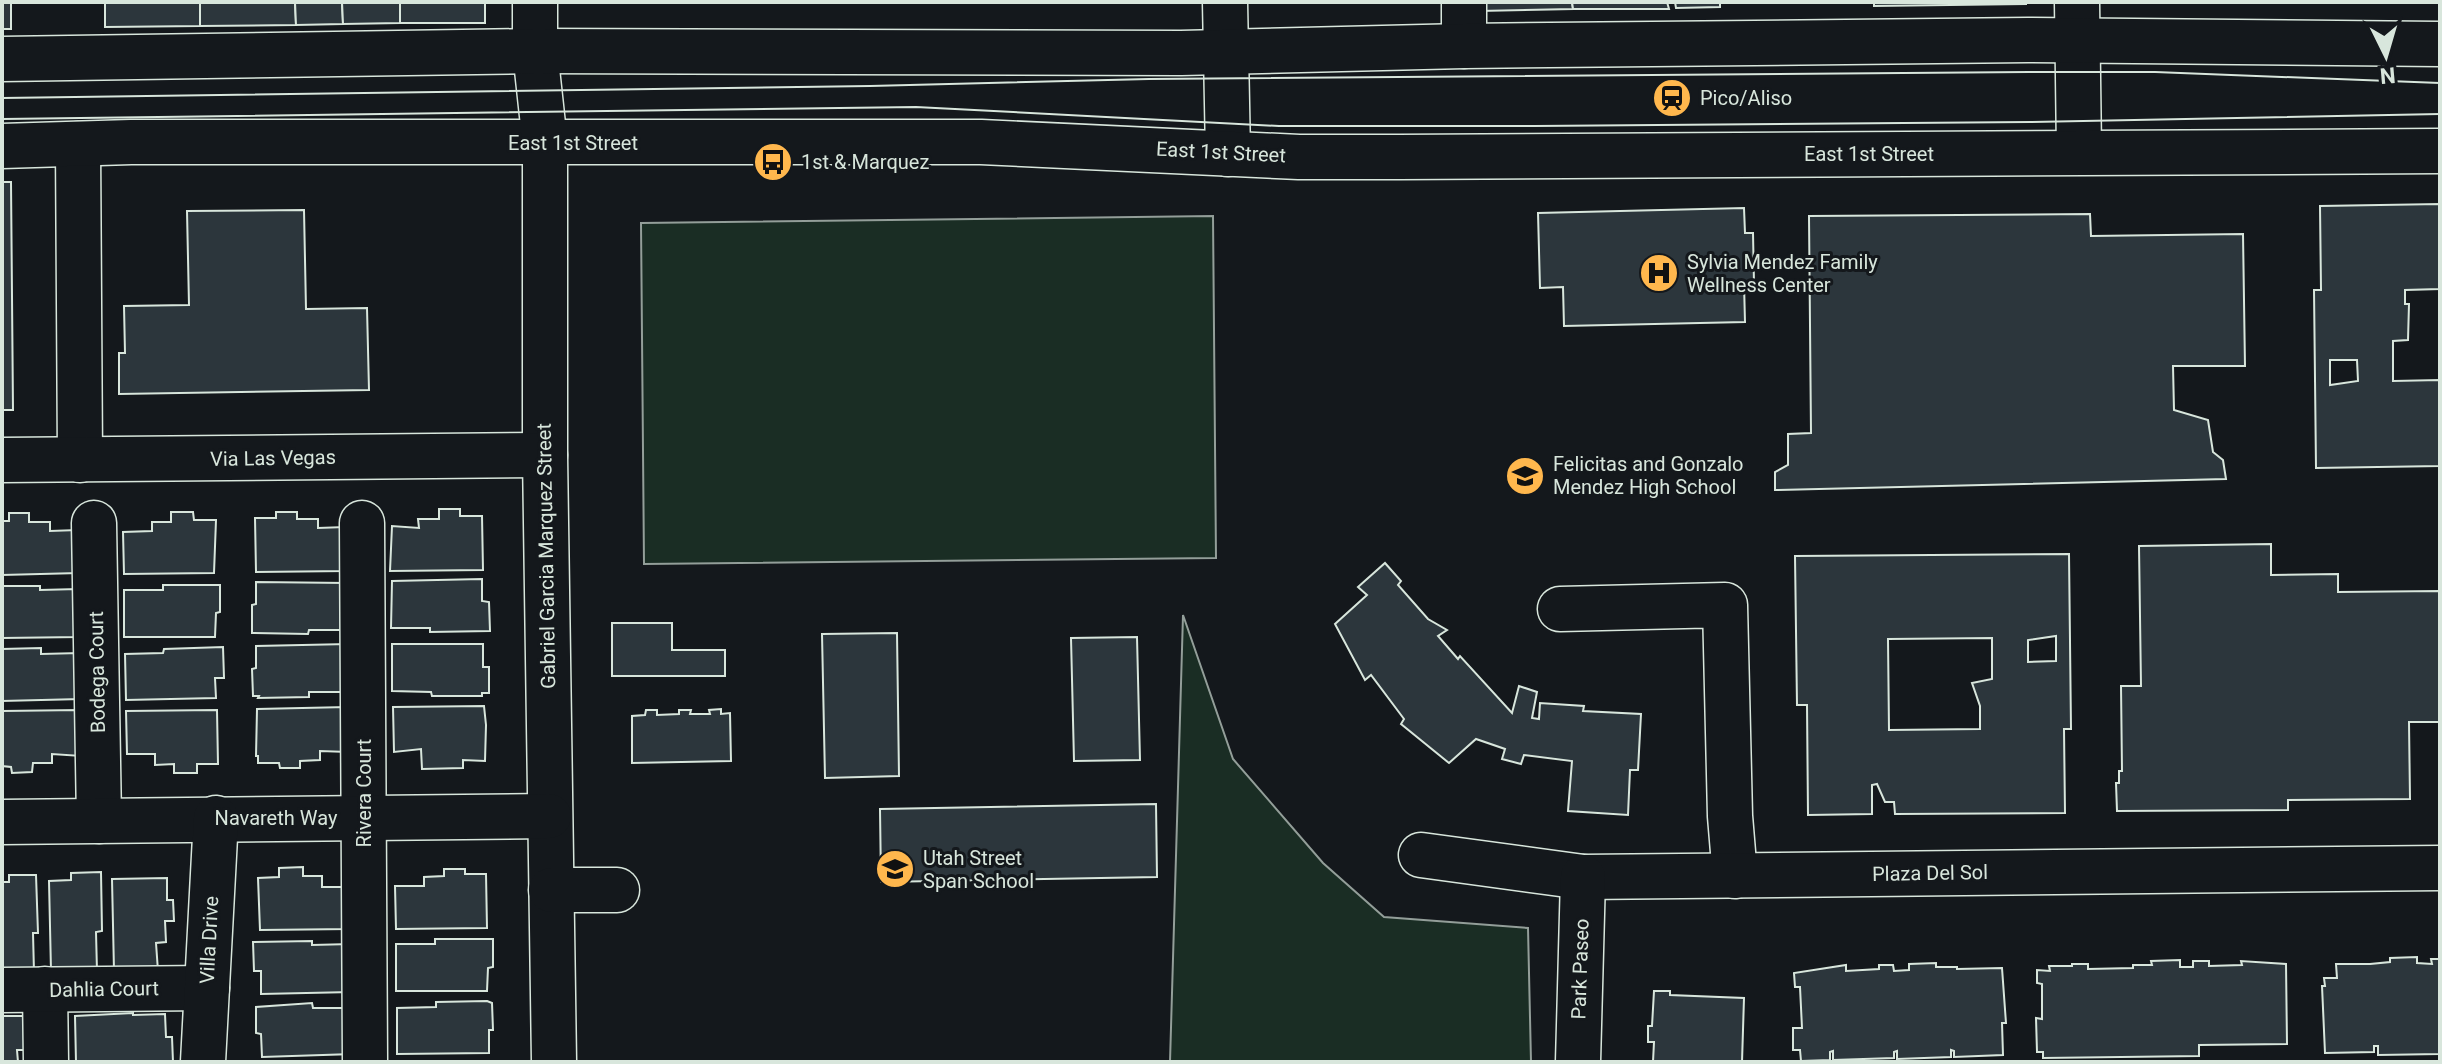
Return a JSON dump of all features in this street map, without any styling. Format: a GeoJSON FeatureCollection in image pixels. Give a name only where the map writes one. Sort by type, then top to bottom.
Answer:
{"type":"FeatureCollection","features":[{"type":"Feature","properties":{"kind":"street","name":"Gabriel Garcia Marquez Street"},"geometry":{"type":"LineString","coordinates":[[535,2],[535,51],[545,143],[545,455],[554,1062]]}},
{"type":"Feature","properties":{"kind":"street"},"geometry":{"type":"LineString","coordinates":[[1225,2],[1228,154]]}},
{"type":"Feature","properties":{"kind":"street"},"geometry":{"type":"LineString","coordinates":[[1464,2],[1464,46]]}},
{"type":"Feature","properties":{"kind":"street"},"geometry":{"type":"LineString","coordinates":[[2,59],[535,51],[1226,51],[1464,46],[2078,21],[2440,44]]}},
{"type":"Feature","properties":{"kind":"street"},"geometry":{"type":"LineString","coordinates":[[2078,21],[2079,152]]}},
{"type":"Feature","properties":{"kind":"street","name":"East 1st Street"},"geometry":{"type":"LineString","coordinates":[[2,146],[981,142],[1228,154],[1443,157],[2440,151]]}},
{"type":"Feature","properties":{"kind":"street"},"geometry":{"type":"LineString","coordinates":[[78,144],[80,460]]}},
{"type":"Feature","properties":{"kind":"street","name":"Via Las Vegas"},"geometry":{"type":"LineString","coordinates":[[2,460],[545,455]]}},
{"type":"Feature","properties":{"kind":"street","name":"Bodega Court"},"geometry":{"type":"LineString","coordinates":[[94,523],[99,821]]}},
{"type":"Feature","properties":{"kind":"street","name":"Rivera Court"},"geometry":{"type":"LineString","coordinates":[[362,523],[365,1062]]}},
{"type":"Feature","properties":{"kind":"street"},"geometry":{"type":"LineString","coordinates":[[1560,609],[1725,605],[1730,816],[1735,876]]}},
{"type":"Feature","properties":{"kind":"street","name":"Navareth Way"},"geometry":{"type":"LineString","coordinates":[[2,822],[549,816]]}},
{"type":"Feature","properties":{"kind":"street","name":"Villa Drive"},"geometry":{"type":"LineString","coordinates":[[203,1062],[216,818]]}},
{"type":"Feature","properties":{"kind":"street","name":"Plaza Del Sol"},"geometry":{"type":"LineString","coordinates":[[1421,855],[1583,877],[2440,868]]}},
{"type":"Feature","properties":{"kind":"street","name":"Park Paseo"},"geometry":{"type":"LineString","coordinates":[[1578,1062],[1583,877]]}},
{"type":"Feature","properties":{"kind":"street"},"geometry":{"type":"LineString","coordinates":[[551,890],[617,890]]}},
{"type":"Feature","properties":{"kind":"street","name":"Dahlia Court"},"geometry":{"type":"LineString","coordinates":[[2,990],[207,988]]}},
{"type":"Feature","properties":{"kind":"street"},"geometry":{"type":"LineString","coordinates":[[45,989],[46,1062]]}},
{"type":"Feature","properties":{"kind":"green space"},"geometry":{"type":"Polygon","coordinates":[[[1213,216],[1216,558],[644,564],[641,223],[1213,216]]]}},
{"type":"Feature","properties":{"kind":"green space"},"geometry":{"type":"Polygon","coordinates":[[[1183,615],[1233,759],[1323,863],[1384,917],[1528,928],[1531,1062],[1170,1062],[1183,615]]]}},
{"type":"Feature","properties":{"kind":"building"},"geometry":{"type":"Polygon","coordinates":[[[2,2],[11,2],[11,29],[2,29],[2,2]]]}},
{"type":"Feature","properties":{"kind":"building"},"geometry":{"type":"Polygon","coordinates":[[[105,2],[200,2],[200,26],[105,27],[105,2]]]}},
{"type":"Feature","properties":{"kind":"building"},"geometry":{"type":"Polygon","coordinates":[[[200,2],[295,2],[296,25],[200,26],[200,2]]]}},
{"type":"Feature","properties":{"kind":"building"},"geometry":{"type":"Polygon","coordinates":[[[295,2],[342,2],[343,24],[296,25],[295,2]]]}},
{"type":"Feature","properties":{"kind":"building"},"geometry":{"type":"Polygon","coordinates":[[[342,2],[400,2],[400,23],[343,24],[342,2]]]}},
{"type":"Feature","properties":{"kind":"building"},"geometry":{"type":"Polygon","coordinates":[[[400,2],[485,2],[485,23],[400,23],[400,2]]]}},
{"type":"Feature","properties":{"kind":"building"},"geometry":{"type":"Polygon","coordinates":[[[1479,2],[1572,2],[1573,9],[1479,11],[1479,2]]]}},
{"type":"Feature","properties":{"kind":"building"},"geometry":{"type":"Polygon","coordinates":[[[1572,2],[1667,2],[1669,9],[1573,9],[1572,2]]]}},
{"type":"Feature","properties":{"kind":"building"},"geometry":{"type":"Polygon","coordinates":[[[1675,2],[1720,2],[1720,7],[1676,8],[1675,2]]]}},
{"type":"Feature","properties":{"kind":"building"},"geometry":{"type":"Polygon","coordinates":[[[1874,2],[2026,2],[2026,4],[1874,6],[1874,2]]]}},
{"type":"Feature","properties":{"kind":"building"},"geometry":{"type":"Polygon","coordinates":[[[2,182],[11,182],[13,410],[2,410],[2,182]]]}},
{"type":"Feature","properties":{"kind":"building"},"geometry":{"type":"Polygon","coordinates":[[[2440,204],[2440,289],[2405,290],[2405,304],[2409,304],[2408,340],[2393,341],[2393,381],[2440,380],[2440,466],[2316,468],[2314,290],[2321,290],[2320,206],[2440,204]],[[2330,360],[2330,385],[2358,381],[2357,360],[2330,360]]]}},
{"type":"Feature","properties":{"kind":"building"},"geometry":{"type":"Polygon","coordinates":[[[1744,208],[1745,233],[1753,233],[1754,283],[1744,283],[1745,322],[1564,326],[1563,287],[1540,288],[1538,213],[1744,208]]]}},
{"type":"Feature","properties":{"kind":"building"},"geometry":{"type":"Polygon","coordinates":[[[304,210],[306,309],[367,308],[369,390],[119,394],[119,353],[125,353],[124,306],[189,305],[187,211],[304,210]]]}},
{"type":"Feature","properties":{"kind":"building"},"geometry":{"type":"Polygon","coordinates":[[[2090,214],[2091,236],[2243,234],[2245,366],[2173,366],[2174,410],[2208,420],[2213,452],[2223,460],[2226,479],[1775,490],[1775,472],[1788,465],[1788,434],[1811,433],[1809,216],[2090,214]]]}},
{"type":"Feature","properties":{"kind":"building"},"geometry":{"type":"Polygon","coordinates":[[[439,509],[460,509],[460,516],[482,516],[483,570],[390,571],[392,526],[419,528],[418,519],[439,519],[439,509]]]}},
{"type":"Feature","properties":{"kind":"building"},"geometry":{"type":"Polygon","coordinates":[[[171,512],[193,512],[194,520],[216,520],[214,573],[124,574],[123,532],[152,531],[152,522],[171,522],[171,512]]]}},
{"type":"Feature","properties":{"kind":"building"},"geometry":{"type":"Polygon","coordinates":[[[276,512],[297,512],[297,519],[318,519],[318,528],[345,527],[346,571],[256,572],[255,518],[276,518],[276,512]]]}},
{"type":"Feature","properties":{"kind":"building"},"geometry":{"type":"Polygon","coordinates":[[[9,513],[29,513],[29,522],[50,522],[50,531],[78,530],[79,573],[2,575],[2,521],[9,521],[9,513]]]}},
{"type":"Feature","properties":{"kind":"building"},"geometry":{"type":"Polygon","coordinates":[[[2271,544],[2271,575],[2338,574],[2338,592],[2440,591],[2440,722],[2409,722],[2410,799],[2288,800],[2288,810],[2117,811],[2116,783],[2119,783],[2119,771],[2122,771],[2121,686],[2141,686],[2139,546],[2271,544]]]}},
{"type":"Feature","properties":{"kind":"building"},"geometry":{"type":"Polygon","coordinates":[[[2069,554],[2071,729],[2064,729],[2065,813],[1895,814],[1894,802],[1885,802],[1877,784],[1872,785],[1872,814],[1808,815],[1807,705],[1797,705],[1795,556],[2069,554]],[[2056,636],[2028,640],[2028,662],[2056,661],[2056,636]],[[1992,638],[1888,639],[1889,730],[1980,729],[1980,706],[1972,683],[1992,679],[1992,638]]]}},
{"type":"Feature","properties":{"kind":"building"},"geometry":{"type":"Polygon","coordinates":[[[1385,563],[1401,581],[1398,585],[1428,619],[1447,630],[1438,636],[1512,713],[1519,686],[1537,692],[1532,718],[1539,719],[1540,703],[1584,706],[1583,711],[1641,714],[1638,770],[1630,770],[1628,815],[1568,811],[1572,761],[1524,755],[1521,764],[1502,759],[1505,749],[1476,739],[1449,763],[1401,724],[1404,719],[1371,675],[1365,680],[1335,624],[1367,595],[1358,587],[1385,563]]]}},
{"type":"Feature","properties":{"kind":"building"},"geometry":{"type":"Polygon","coordinates":[[[482,579],[482,601],[489,602],[490,631],[430,632],[430,628],[391,628],[392,581],[482,579]]]}},
{"type":"Feature","properties":{"kind":"building"},"geometry":{"type":"Polygon","coordinates":[[[256,582],[347,583],[347,630],[309,630],[308,634],[252,633],[256,582]]]}},
{"type":"Feature","properties":{"kind":"building"},"geometry":{"type":"Polygon","coordinates":[[[163,585],[220,585],[220,612],[216,613],[215,637],[124,637],[124,590],[163,590],[163,585]]]}},
{"type":"Feature","properties":{"kind":"building"},"geometry":{"type":"Polygon","coordinates":[[[2,586],[40,586],[40,590],[78,589],[79,637],[2,638],[2,586]]]}},
{"type":"Feature","properties":{"kind":"building"},"geometry":{"type":"Polygon","coordinates":[[[612,623],[672,623],[672,650],[725,650],[725,676],[612,676],[612,623]]]}},
{"type":"Feature","properties":{"kind":"building"},"geometry":{"type":"Polygon","coordinates":[[[897,633],[899,776],[825,778],[822,634],[897,633]]]}},
{"type":"Feature","properties":{"kind":"building"},"geometry":{"type":"Polygon","coordinates":[[[1137,637],[1140,760],[1074,761],[1071,638],[1137,637]]]}},
{"type":"Feature","properties":{"kind":"building"},"geometry":{"type":"Polygon","coordinates":[[[348,644],[348,692],[309,692],[309,697],[253,696],[252,669],[256,668],[256,646],[348,644]]]}},
{"type":"Feature","properties":{"kind":"building"},"geometry":{"type":"Polygon","coordinates":[[[392,644],[483,644],[483,667],[489,667],[489,693],[482,693],[482,696],[432,696],[431,692],[392,691],[392,644]]]}},
{"type":"Feature","properties":{"kind":"building"},"geometry":{"type":"Polygon","coordinates":[[[223,647],[224,678],[215,678],[216,698],[126,700],[125,654],[223,647]]]}},
{"type":"Feature","properties":{"kind":"building"},"geometry":{"type":"Polygon","coordinates":[[[41,648],[41,654],[80,653],[81,699],[2,701],[2,649],[41,648]]]}},
{"type":"Feature","properties":{"kind":"building"},"geometry":{"type":"Polygon","coordinates":[[[484,706],[485,761],[463,760],[463,768],[422,769],[421,749],[394,752],[393,707],[484,706]]]}},
{"type":"Feature","properties":{"kind":"building"},"geometry":{"type":"Polygon","coordinates":[[[347,707],[348,752],[320,751],[320,760],[300,761],[300,768],[280,768],[279,763],[258,763],[257,709],[347,707]]]}},
{"type":"Feature","properties":{"kind":"building"},"geometry":{"type":"Polygon","coordinates":[[[721,709],[721,714],[730,713],[731,761],[632,763],[632,716],[645,715],[646,710],[657,710],[657,715],[679,714],[679,710],[691,710],[690,714],[710,714],[709,710],[721,709]]]}},
{"type":"Feature","properties":{"kind":"building"},"geometry":{"type":"Polygon","coordinates":[[[80,710],[81,756],[52,754],[52,763],[33,763],[32,772],[12,773],[11,767],[2,766],[2,711],[80,710]]]}},
{"type":"Feature","properties":{"kind":"building"},"geometry":{"type":"Polygon","coordinates":[[[217,710],[218,764],[197,764],[197,773],[174,773],[174,764],[155,765],[155,754],[127,754],[126,711],[217,710]]]}},
{"type":"Feature","properties":{"kind":"building"},"geometry":{"type":"Polygon","coordinates":[[[1156,804],[1157,877],[881,882],[880,809],[1156,804]]]}},
{"type":"Feature","properties":{"kind":"building"},"geometry":{"type":"Polygon","coordinates":[[[303,867],[303,876],[322,876],[322,887],[350,887],[350,929],[260,930],[258,878],[279,877],[279,868],[303,867]]]}},
{"type":"Feature","properties":{"kind":"building"},"geometry":{"type":"Polygon","coordinates":[[[444,869],[465,869],[465,874],[486,874],[487,928],[396,929],[395,886],[424,886],[424,877],[444,876],[444,869]]]}},
{"type":"Feature","properties":{"kind":"building"},"geometry":{"type":"Polygon","coordinates":[[[101,872],[102,931],[96,932],[97,971],[51,971],[49,881],[71,880],[71,873],[101,872]]]}},
{"type":"Feature","properties":{"kind":"building"},"geometry":{"type":"Polygon","coordinates":[[[9,875],[36,875],[38,933],[33,933],[34,972],[2,973],[2,882],[9,882],[9,875]]]}},
{"type":"Feature","properties":{"kind":"building"},"geometry":{"type":"Polygon","coordinates":[[[167,878],[167,900],[173,900],[174,921],[165,921],[166,942],[156,943],[158,971],[114,971],[112,879],[167,878]]]}},
{"type":"Feature","properties":{"kind":"building"},"geometry":{"type":"Polygon","coordinates":[[[435,939],[493,939],[493,967],[488,968],[487,991],[396,991],[396,944],[435,944],[435,939]]]}},
{"type":"Feature","properties":{"kind":"building"},"geometry":{"type":"Polygon","coordinates":[[[312,941],[312,945],[351,944],[352,992],[261,994],[261,971],[254,971],[253,942],[312,941]]]}},
{"type":"Feature","properties":{"kind":"building"},"geometry":{"type":"Polygon","coordinates":[[[2417,957],[2417,963],[2432,964],[2431,959],[2440,959],[2440,1054],[2378,1055],[2378,1046],[2374,1046],[2374,1052],[2325,1053],[2322,986],[2325,986],[2324,978],[2337,978],[2336,964],[2370,964],[2390,962],[2390,958],[2417,957]]]}},
{"type":"Feature","properties":{"kind":"building"},"geometry":{"type":"Polygon","coordinates":[[[2180,960],[2180,967],[2193,967],[2193,961],[2209,961],[2209,966],[2242,965],[2241,961],[2286,964],[2287,1044],[2199,1045],[2199,1056],[2043,1058],[2043,1052],[2037,1052],[2036,1018],[2042,1019],[2042,984],[2037,983],[2037,970],[2050,971],[2049,966],[2072,964],[2088,964],[2088,969],[2133,968],[2133,965],[2152,965],[2151,961],[2180,960]]]}},
{"type":"Feature","properties":{"kind":"building"},"geometry":{"type":"Polygon","coordinates":[[[1936,963],[1936,967],[1957,969],[2002,968],[2006,1023],[2002,1023],[2003,1055],[1954,1057],[1951,1050],[1951,1057],[1897,1059],[1897,1051],[1894,1058],[1833,1060],[1833,1051],[1830,1052],[1830,1060],[1801,1061],[1800,1050],[1793,1050],[1793,1028],[1802,1028],[1800,987],[1795,987],[1794,973],[1846,965],[1846,971],[1879,969],[1879,965],[1893,965],[1894,971],[1909,970],[1909,964],[1936,963]]]}},
{"type":"Feature","properties":{"kind":"building"},"geometry":{"type":"Polygon","coordinates":[[[1654,991],[1670,991],[1670,995],[1744,998],[1742,1062],[1653,1062],[1654,1042],[1648,1042],[1648,1026],[1652,1026],[1654,991]]]}},
{"type":"Feature","properties":{"kind":"building"},"geometry":{"type":"Polygon","coordinates":[[[436,1002],[492,1003],[493,1030],[489,1030],[489,1053],[397,1054],[397,1008],[436,1007],[436,1002]]]}},
{"type":"Feature","properties":{"kind":"building"},"geometry":{"type":"Polygon","coordinates":[[[312,1003],[313,1008],[352,1008],[353,1054],[262,1057],[261,1034],[256,1033],[256,1007],[312,1003]]]}},
{"type":"Feature","properties":{"kind":"building"},"geometry":{"type":"Polygon","coordinates":[[[165,1014],[166,1037],[172,1037],[173,1062],[76,1062],[75,1016],[165,1014]]]}},
{"type":"Feature","properties":{"kind":"building"},"geometry":{"type":"Polygon","coordinates":[[[2,1016],[30,1016],[31,1050],[17,1050],[18,1062],[2,1062],[2,1016]]]}},
{"type":"Feature","properties":{"kind":"tram line"},"geometry":{"type":"LineString","coordinates":[[2,98],[1149,79],[2029,72],[2155,72],[2440,83]]}},
{"type":"Feature","properties":{"kind":"tram line"},"geometry":{"type":"LineString","coordinates":[[2,119],[916,107],[1279,126],[1535,126],[2030,122],[2440,114]]}},
{"type":"Feature","properties":{"kind":"place","name":"Pico/Aliso"},"geometry":{"type":"Point","coordinates":[1672,98]}},
{"type":"Feature","properties":{"kind":"place","name":"1st & Marquez"},"geometry":{"type":"Point","coordinates":[773,162]}},
{"type":"Feature","properties":{"kind":"place","name":"Sylvia Mendez Family Wellness Center"},"geometry":{"type":"Point","coordinates":[1659,273]}},
{"type":"Feature","properties":{"kind":"place","name":"Felicitas and Gonzalo Mendez High School"},"geometry":{"type":"Point","coordinates":[1525,476]}},
{"type":"Feature","properties":{"kind":"place","name":"Utah Street Span School"},"geometry":{"type":"Point","coordinates":[895,869]}}]}
